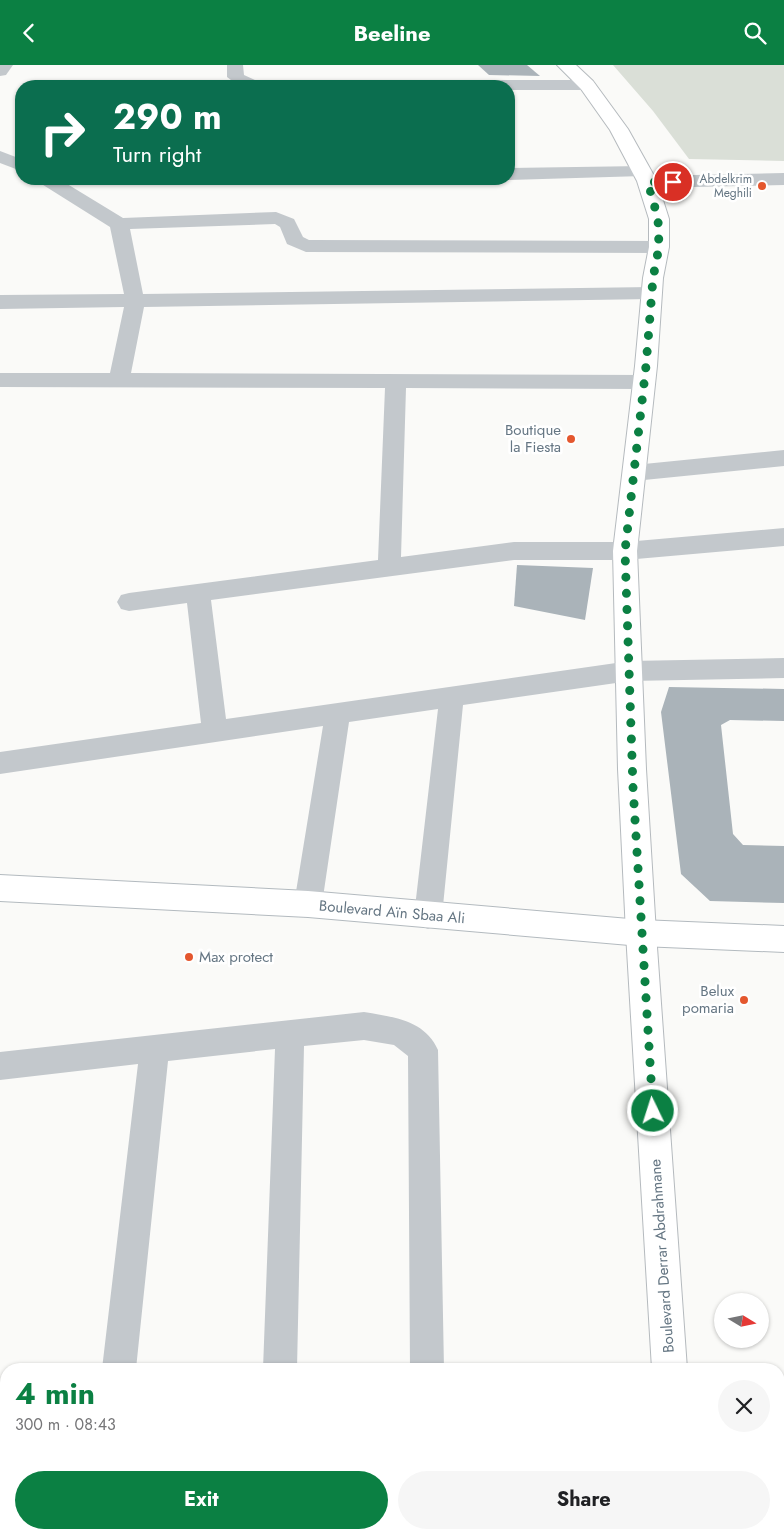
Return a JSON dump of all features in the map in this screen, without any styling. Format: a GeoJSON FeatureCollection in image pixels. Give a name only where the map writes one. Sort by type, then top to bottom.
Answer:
{"type":"FeatureCollection","features":[{"type":"Feature","properties":{"kind":"main road","name":"Boulevard Derrar Abdrahmane"},"geometry":{"type":"LineString","coordinates":[[566,65],[587,85],[619,129],[645,176],[658,219],[659,247],[652,293],[625,551],[632,769],[641,933],[670,1363]]}},
{"type":"Feature","properties":{"kind":"main road","name":"Boulevard Aïn Sbaa Ali"},"geometry":{"type":"LineString","coordinates":[[0,888],[308,904],[428,916],[641,933],[784,939]]}},
{"type":"Feature","properties":{"kind":"street"},"geometry":{"type":"LineString","coordinates":[[0,71],[5,65]]}},
{"type":"Feature","properties":{"kind":"street"},"geometry":{"type":"LineString","coordinates":[[235,65],[236,77],[240,80]]}},
{"type":"Feature","properties":{"kind":"street"},"geometry":{"type":"LineString","coordinates":[[515,85],[587,85]]}},
{"type":"Feature","properties":{"kind":"street"},"geometry":{"type":"LineString","coordinates":[[0,155],[15,163]]}},
{"type":"Feature","properties":{"kind":"street"},"geometry":{"type":"LineString","coordinates":[[515,174],[784,179]]}},
{"type":"Feature","properties":{"kind":"street"},"geometry":{"type":"LineString","coordinates":[[56,185],[118,224],[276,218],[287,222],[291,227],[294,240],[306,246],[659,247]]}},
{"type":"Feature","properties":{"kind":"street"},"geometry":{"type":"LineString","coordinates":[[118,224],[135,301],[119,381]]}},
{"type":"Feature","properties":{"kind":"street"},"geometry":{"type":"LineString","coordinates":[[0,303],[652,293]]}},
{"type":"Feature","properties":{"kind":"street"},"geometry":{"type":"LineString","coordinates":[[0,380],[644,383]]}},
{"type":"Feature","properties":{"kind":"street"},"geometry":{"type":"LineString","coordinates":[[389,568],[396,382]]}},
{"type":"Feature","properties":{"kind":"street"},"geometry":{"type":"LineString","coordinates":[[634,473],[784,458]]}},
{"type":"Feature","properties":{"kind":"street"},"geometry":{"type":"LineString","coordinates":[[129,602],[514,551],[625,551],[784,537]]}},
{"type":"Feature","properties":{"kind":"street"},"geometry":{"type":"LineString","coordinates":[[198,593],[214,731]]}},
{"type":"Feature","properties":{"kind":"street"},"geometry":{"type":"LineString","coordinates":[[0,763],[630,671],[784,668]]}},
{"type":"Feature","properties":{"kind":"street"},"geometry":{"type":"LineString","coordinates":[[428,916],[452,696]]}},
{"type":"Feature","properties":{"kind":"street"},"geometry":{"type":"LineString","coordinates":[[308,904],[338,713]]}},
{"type":"Feature","properties":{"kind":"street"},"geometry":{"type":"LineString","coordinates":[[0,1066],[364,1026],[401,1032],[423,1050],[427,1363]]}},
{"type":"Feature","properties":{"kind":"street"},"geometry":{"type":"LineString","coordinates":[[280,1363],[290,1033]]}},
{"type":"Feature","properties":{"kind":"street"},"geometry":{"type":"LineString","coordinates":[[120,1363],[155,1049]]}},
{"type":"Feature","properties":{"kind":"shaded area"},"geometry":{"type":"Polygon","coordinates":[[[613,65],[784,65],[784,161],[689,159],[653,111],[613,65]]]}},
{"type":"Feature","properties":{"kind":"building"},"geometry":{"type":"Polygon","coordinates":[[[478,65],[527,65],[540,76],[489,75],[478,65]]]}},
{"type":"Feature","properties":{"kind":"building"},"geometry":{"type":"Polygon","coordinates":[[[517,565],[593,568],[585,620],[514,606],[517,565]]]}},
{"type":"Feature","properties":{"kind":"building"},"geometry":{"type":"Polygon","coordinates":[[[669,687],[784,689],[784,721],[730,720],[721,725],[733,834],[743,845],[784,846],[784,903],[710,901],[681,874],[661,712],[669,687]]]}},
{"type":"Feature","properties":{"kind":"place","name":"Abdelkrim Meghili"},"geometry":{"type":"Point","coordinates":[762,186]}},
{"type":"Feature","properties":{"kind":"place","name":"Boutique la Fiesta"},"geometry":{"type":"Point","coordinates":[571,439]}},
{"type":"Feature","properties":{"kind":"place","name":"Max protect"},"geometry":{"type":"Point","coordinates":[189,957]}},
{"type":"Feature","properties":{"kind":"place","name":"Belux pomaria"},"geometry":{"type":"Point","coordinates":[744,1000]}},
{"type":"Feature","properties":{"kind":"route"},"geometry":{"type":"LineString","coordinates":[[653,1111],[632,769],[625,551],[646,366],[653,278],[659,247],[658,219],[648,182],[673,182]]}}]}
